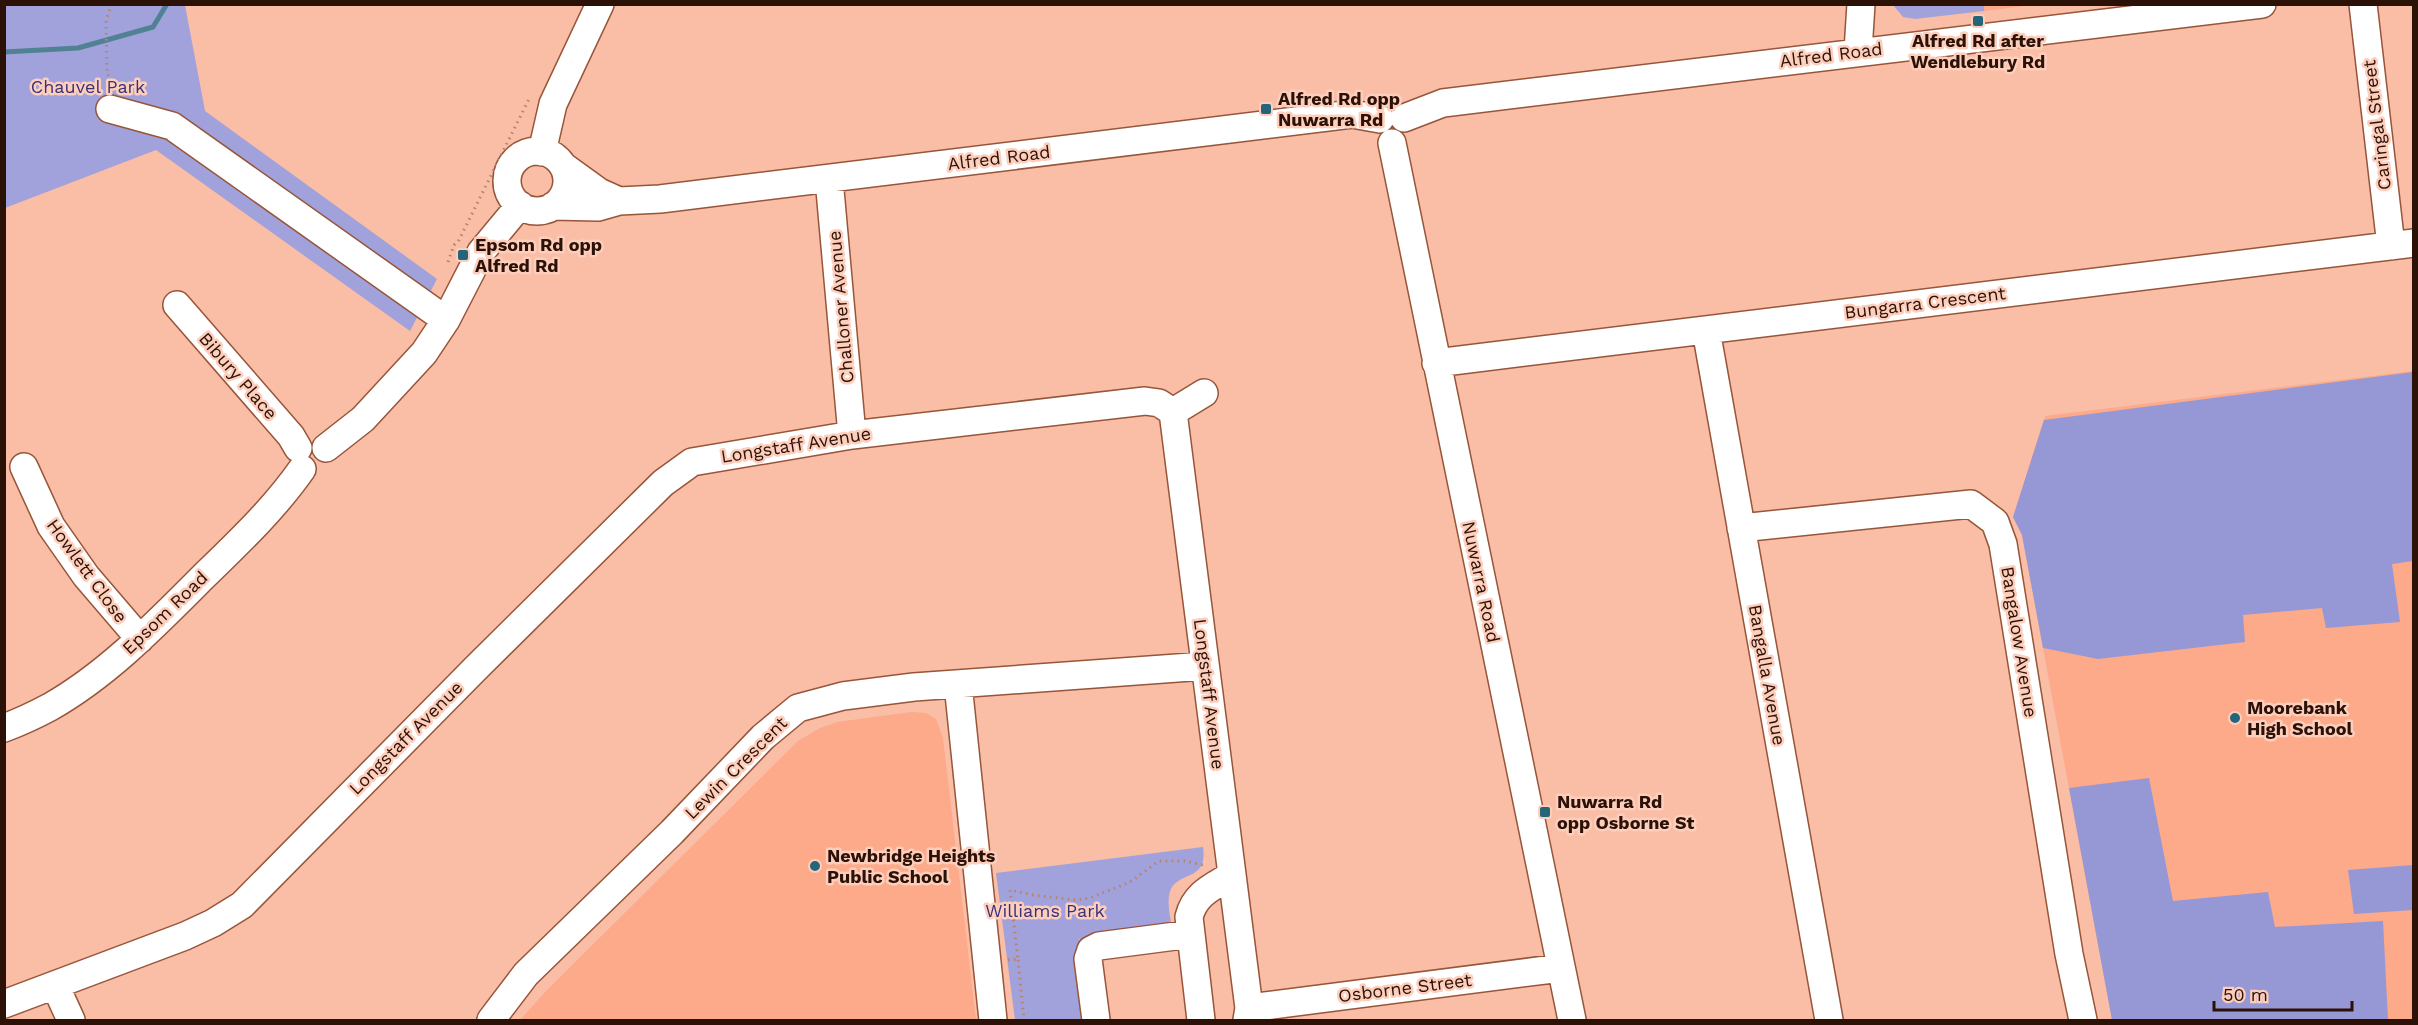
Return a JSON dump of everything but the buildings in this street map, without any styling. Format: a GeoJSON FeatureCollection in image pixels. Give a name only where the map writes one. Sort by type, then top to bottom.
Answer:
{"type":"FeatureCollection","features":[{"type":"Feature","properties":{"kind":"street"},"geometry":{"type":"LineString","coordinates":[[600,4],[553,104],[552,159],[567,184],[560,200],[553,206],[536,211],[520,205],[509,192],[508,174],[517,159],[524,154],[552,159],[599,192],[619,201]]}},
{"type":"Feature","properties":{"kind":"street"},"geometry":{"type":"LineString","coordinates":[[1858,51],[1861,4]]}},
{"type":"Feature","properties":{"kind":"street","name":"Alfred Road"},"geometry":{"type":"LineString","coordinates":[[553,206],[598,207],[619,201],[660,199],[829,179],[1352,114],[1392,119],[1443,103],[1858,51],[2262,4]]}},
{"type":"Feature","properties":{"kind":"street","name":"Caringal Street"},"geometry":{"type":"LineString","coordinates":[[2363,4],[2402,245]]}},
{"type":"Feature","properties":{"kind":"street"},"geometry":{"type":"LineString","coordinates":[[110,109],[172,126],[446,320]]}},
{"type":"Feature","properties":{"kind":"street","name":"Nuwarra Road"},"geometry":{"type":"LineString","coordinates":[[1392,119],[1377,128],[1380,137],[1392,143],[1572,1020]]}},
{"type":"Feature","properties":{"kind":"street","name":"Challoner Avenue"},"geometry":{"type":"LineString","coordinates":[[829,179],[852,435]]}},
{"type":"Feature","properties":{"kind":"street"},"geometry":{"type":"LineString","coordinates":[[300,458],[312,440],[321,443],[326,448],[363,419],[401,380],[424,353],[446,320],[481,252],[520,205]]}},
{"type":"Feature","properties":{"kind":"street","name":"Bungarra Crescent"},"geometry":{"type":"LineString","coordinates":[[1436,363],[2402,245]]}},
{"type":"Feature","properties":{"kind":"street","name":"Bibury Place"},"geometry":{"type":"LineString","coordinates":[[177,306],[291,436],[300,458]]}},
{"type":"Feature","properties":{"kind":"street","name":"Bangalla Avenue"},"geometry":{"type":"LineString","coordinates":[[1706,330],[1829,1020]]}},
{"type":"Feature","properties":{"kind":"street"},"geometry":{"type":"LineString","coordinates":[[1173,412],[1204,393]]}},
{"type":"Feature","properties":{"kind":"street","name":"Longstaff Avenue"},"geometry":{"type":"LineString","coordinates":[[4,1004],[185,936],[213,923],[242,904],[663,483],[692,462],[852,435],[1127,402],[1159,403],[1173,412],[1248,1014]]}},
{"type":"Feature","properties":{"kind":"street","name":"Epsom Road"},"geometry":{"type":"LineString","coordinates":[[4,728],[68,696],[140,639],[249,531],[290,486],[300,458]]}},
{"type":"Feature","properties":{"kind":"street","name":"Howlett Close"},"geometry":{"type":"LineString","coordinates":[[24,467],[51,526],[86,576],[140,639]]}},
{"type":"Feature","properties":{"kind":"street","name":"Bangalow Avenue"},"geometry":{"type":"LineString","coordinates":[[1741,528],[1971,504],[1995,522],[2003,544],[2069,954],[2084,1020]]}},
{"type":"Feature","properties":{"kind":"street","name":"Lewin Crescent"},"geometry":{"type":"LineString","coordinates":[[491,1020],[526,974],[672,832],[763,737],[798,708],[843,696],[958,684],[1206,666]]}},
{"type":"Feature","properties":{"kind":"street"},"geometry":{"type":"LineString","coordinates":[[958,684],[993,1020]]}},
{"type":"Feature","properties":{"kind":"street"},"geometry":{"type":"LineString","coordinates":[[1201,1020],[1189,917],[1192,904],[1201,895],[1232,875]]}},
{"type":"Feature","properties":{"kind":"street"},"geometry":{"type":"LineString","coordinates":[[1096,1020],[1088,959],[1091,950],[1098,946],[1191,933]]}},
{"type":"Feature","properties":{"kind":"street","name":"Osborne Street"},"geometry":{"type":"LineString","coordinates":[[1248,1014],[1560,968]]}},
{"type":"Feature","properties":{"kind":"street"},"geometry":{"type":"LineString","coordinates":[[55,985],[71,1020]]}},
{"type":"Feature","properties":{"kind":"path"},"geometry":{"type":"LineString","coordinates":[[107,75],[106,20],[112,4]]}},
{"type":"Feature","properties":{"kind":"path"},"geometry":{"type":"LineString","coordinates":[[444,270],[454,245],[458,242],[531,94]]}},
{"type":"Feature","properties":{"kind":"path"},"geometry":{"type":"LineString","coordinates":[[1024,1020],[1010,890],[1062,899],[1090,898],[1130,882],[1153,865],[1166,860],[1205,866],[1199,874]]}},
{"type":"Feature","properties":{"kind":"path"},"geometry":{"type":"LineString","coordinates":[[987,962],[1018,959]]}},
{"type":"Feature","properties":{"kind":"shaded area"},"geometry":{"type":"Polygon","coordinates":[[[1984,4],[2033,5],[1984,11],[1984,4]]]}},
{"type":"Feature","properties":{"kind":"shaded area","name":"Moorebank High School"},"geometry":{"type":"Polygon","coordinates":[[[2413,371],[2413,1020],[2112,1020],[2022,535],[2013,517],[2045,416],[2413,371]]]}},
{"type":"Feature","properties":{"kind":"shaded area"},"geometry":{"type":"Polygon","coordinates":[[[2413,372],[2413,561],[2392,564],[2400,622],[2326,628],[2322,608],[2243,615],[2245,642],[2098,659],[2043,648],[2022,535],[2013,517],[2044,420],[2413,372]]]}},
{"type":"Feature","properties":{"kind":"shaded area","name":"Newbridge Heights Public School"},"geometry":{"type":"Polygon","coordinates":[[[912,712],[926,713],[936,719],[943,738],[976,1020],[520,1020],[546,991],[798,741],[820,728],[837,722],[912,712]]]}},
{"type":"Feature","properties":{"kind":"shaded area"},"geometry":{"type":"Polygon","coordinates":[[[2149,778],[2173,901],[2268,892],[2275,927],[2383,921],[2388,1020],[2112,1020],[2069,788],[2149,778]]]}},
{"type":"Feature","properties":{"kind":"shaded area"},"geometry":{"type":"Polygon","coordinates":[[[2413,865],[2413,910],[2354,914],[2348,870],[2413,865]]]}},
{"type":"Feature","properties":{"kind":"green space","name":"Chauvel Park"},"geometry":{"type":"Polygon","coordinates":[[[5,5],[185,5],[205,111],[437,279],[410,331],[156,150],[5,208],[5,5]]]}},
{"type":"Feature","properties":{"kind":"green space"},"geometry":{"type":"Polygon","coordinates":[[[1893,5],[1984,5],[1984,11],[1915,19],[1903,17],[1893,5]]]}},
{"type":"Feature","properties":{"kind":"green space","name":"Williams Park"},"geometry":{"type":"Polygon","coordinates":[[[1203,847],[1201,865],[1192,874],[1175,883],[1171,889],[1169,913],[1172,927],[1079,939],[1089,1020],[1015,1020],[996,873],[1203,847]]]}},
{"type":"Feature","properties":{"kind":"waterway"},"geometry":{"type":"LineString","coordinates":[[4,52],[78,48],[153,27],[167,4]]}},
{"type":"Feature","properties":{"kind":"place","name":"Alfred Rd after Wendlebury Rd"},"geometry":{"type":"Point","coordinates":[1978,21]}},
{"type":"Feature","properties":{"kind":"place","name":"Alfred Rd opp Nuwarra Rd"},"geometry":{"type":"Point","coordinates":[1266,109]}},
{"type":"Feature","properties":{"kind":"place","name":"Epsom Rd opp Alfred Rd"},"geometry":{"type":"Point","coordinates":[463,255]}},
{"type":"Feature","properties":{"kind":"place","name":"Moorebank High School"},"geometry":{"type":"Point","coordinates":[2235,718]}},
{"type":"Feature","properties":{"kind":"place","name":"Nuwarra Rd opp Osborne St"},"geometry":{"type":"Point","coordinates":[1545,812]}},
{"type":"Feature","properties":{"kind":"place","name":"Newbridge Heights Public School"},"geometry":{"type":"Point","coordinates":[815,866]}}]}
